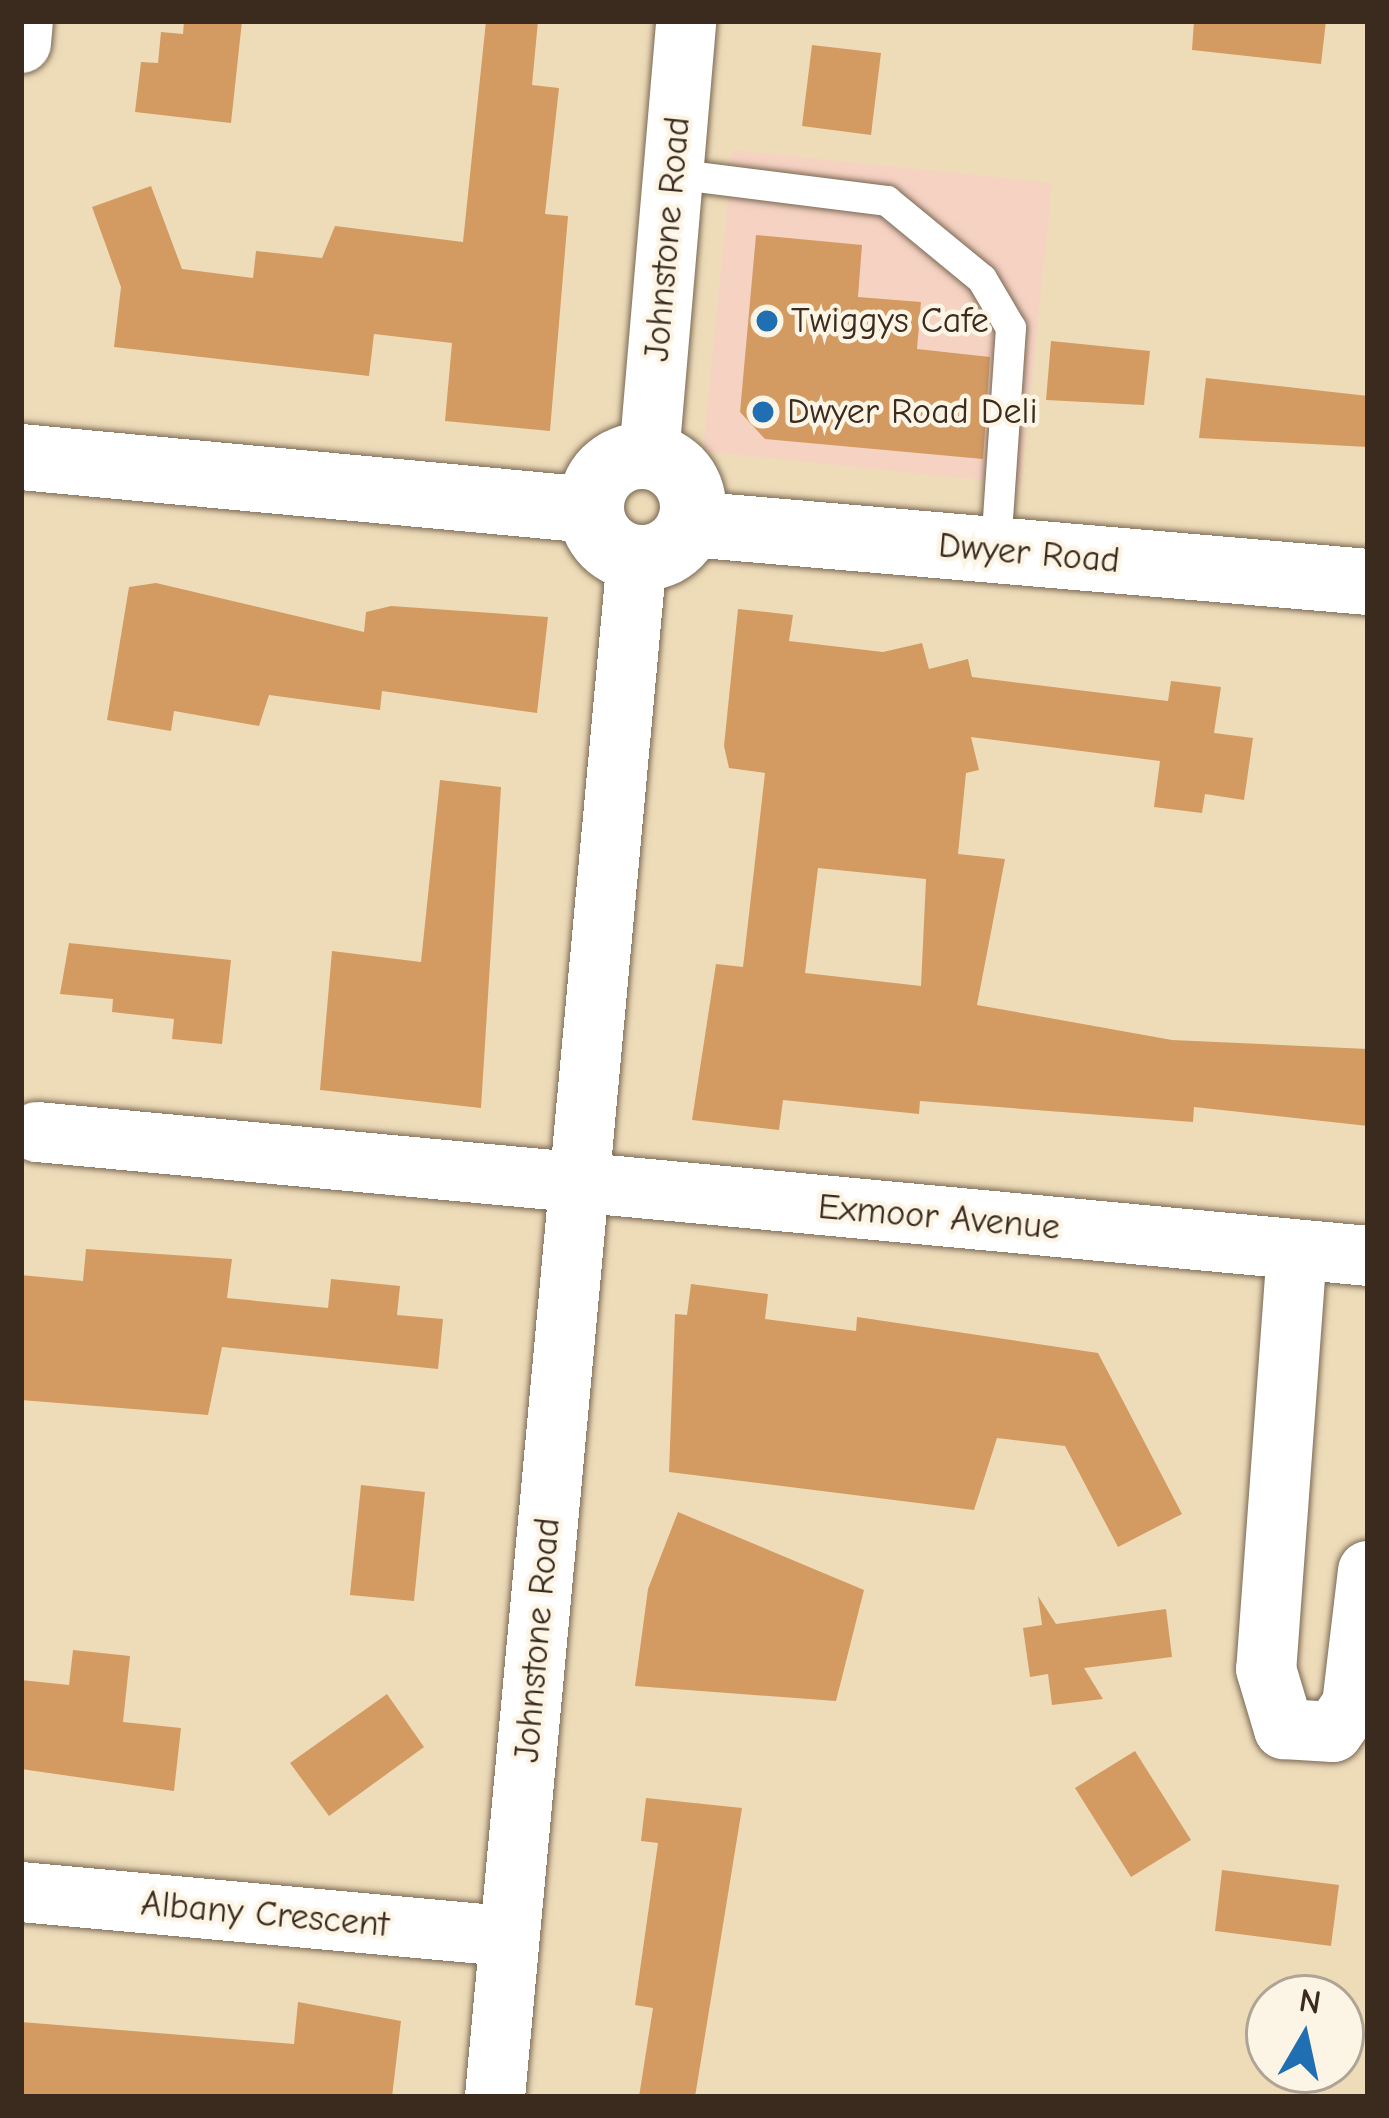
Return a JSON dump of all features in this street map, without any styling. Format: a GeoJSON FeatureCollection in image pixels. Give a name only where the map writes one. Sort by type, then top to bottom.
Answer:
{"type":"FeatureCollection","features":[{"type":"Feature","properties":{"kind":"street"},"geometry":{"type":"LineString","coordinates":[[21,43],[23,21]]}},
{"type":"Feature","properties":{"kind":"street","name":"Johnstone Road"},"geometry":{"type":"LineString","coordinates":[[649,456],[686,21]]}},
{"type":"Feature","properties":{"kind":"street"},"geometry":{"type":"LineString","coordinates":[[649,456],[689,487],[663,541],[605,542],[590,510],[614,464],[649,456]]}},
{"type":"Feature","properties":{"kind":"street"},"geometry":{"type":"LineString","coordinates":[[21,457],[590,510]]}},
{"type":"Feature","properties":{"kind":"street","name":"Johnstone Road"},"geometry":{"type":"LineString","coordinates":[[495,2097],[581,1183],[663,541]]}},
{"type":"Feature","properties":{"kind":"street","name":"Dwyer Road"},"geometry":{"type":"LineString","coordinates":[[663,541],[996,550],[1368,582]]}},
{"type":"Feature","properties":{"kind":"street"},"geometry":{"type":"LineString","coordinates":[[37,1132],[581,1183]]}},
{"type":"Feature","properties":{"kind":"street","name":"Exmoor Avenue"},"geometry":{"type":"LineString","coordinates":[[581,1183],[1368,1256]]}},
{"type":"Feature","properties":{"kind":"street"},"geometry":{"type":"LineString","coordinates":[[1297,1250],[1266,1669],[1284,1729],[1333,1732],[1352,1706],[1368,1570]]}},
{"type":"Feature","properties":{"kind":"street","name":"Albany Crescent"},"geometry":{"type":"LineString","coordinates":[[21,1892],[509,1936]]}},
{"type":"Feature","properties":{"kind":"lane"},"geometry":{"type":"LineString","coordinates":[[673,174],[887,201],[982,279],[1011,328],[996,550]]}},
{"type":"Feature","properties":{"kind":"shaded area"},"geometry":{"type":"Polygon","coordinates":[[[733,150],[1052,183],[1021,484],[703,451],[733,150]]]}},
{"type":"Feature","properties":{"kind":"building"},"geometry":{"type":"Polygon","coordinates":[[[184,21],[242,21],[231,123],[135,112],[141,62],[158,63],[161,32],[183,34],[184,21]]]}},
{"type":"Feature","properties":{"kind":"building"},"geometry":{"type":"Polygon","coordinates":[[[486,21],[538,21],[532,85],[559,88],[545,214],[568,216],[550,431],[445,421],[452,343],[374,334],[369,376],[114,347],[121,287],[92,207],[151,186],[182,269],[253,278],[256,251],[322,258],[335,226],[463,242],[486,21]]]}},
{"type":"Feature","properties":{"kind":"building"},"geometry":{"type":"Polygon","coordinates":[[[1194,21],[1326,21],[1321,64],[1192,50],[1194,21]]]}},
{"type":"Feature","properties":{"kind":"building"},"geometry":{"type":"Polygon","coordinates":[[[812,45],[881,53],[871,135],[802,126],[812,45]]]}},
{"type":"Feature","properties":{"kind":"building"},"geometry":{"type":"Polygon","coordinates":[[[756,235],[862,245],[858,297],[921,302],[917,349],[990,357],[983,459],[765,439],[740,412],[756,235]]]}},
{"type":"Feature","properties":{"kind":"building"},"geometry":{"type":"Polygon","coordinates":[[[1051,341],[1150,351],[1144,405],[1046,400],[1051,341]]]}},
{"type":"Feature","properties":{"kind":"building"},"geometry":{"type":"Polygon","coordinates":[[[1206,378],[1368,396],[1368,447],[1199,438],[1206,378]]]}},
{"type":"Feature","properties":{"kind":"building"},"geometry":{"type":"Polygon","coordinates":[[[156,583],[364,632],[366,612],[391,606],[548,617],[537,713],[382,691],[380,710],[269,695],[259,726],[174,711],[171,731],[107,720],[129,587],[156,583]]]}},
{"type":"Feature","properties":{"kind":"building"},"geometry":{"type":"Polygon","coordinates":[[[738,609],[793,615],[789,641],[883,652],[922,643],[929,669],[968,659],[972,677],[1168,701],[1171,681],[1221,687],[1214,733],[1253,738],[1244,800],[1205,794],[1202,813],[1154,807],[1160,761],[971,737],[979,770],[966,773],[958,854],[1005,859],[977,1005],[1172,1040],[1368,1049],[1368,1126],[1194,1107],[1193,1122],[920,1101],[919,1114],[783,1100],[779,1130],[692,1120],[716,964],[743,967],[765,773],[729,768],[724,746],[738,609]],[[818,868],[805,973],[921,986],[926,879],[818,868]]]}},
{"type":"Feature","properties":{"kind":"building"},"geometry":{"type":"Polygon","coordinates":[[[440,780],[501,787],[481,1108],[320,1090],[332,951],[421,962],[440,780]]]}},
{"type":"Feature","properties":{"kind":"building"},"geometry":{"type":"Polygon","coordinates":[[[69,943],[231,960],[222,1044],[172,1039],[174,1019],[112,1012],[113,999],[60,994],[69,943]]]}},
{"type":"Feature","properties":{"kind":"building"},"geometry":{"type":"Polygon","coordinates":[[[86,1249],[232,1259],[227,1298],[328,1308],[331,1279],[400,1286],[397,1315],[443,1319],[438,1369],[222,1347],[208,1415],[21,1400],[21,1275],[83,1281],[86,1249]]]}},
{"type":"Feature","properties":{"kind":"building"},"geometry":{"type":"Polygon","coordinates":[[[691,1284],[768,1294],[765,1319],[856,1331],[857,1317],[1098,1353],[1182,1514],[1118,1547],[1065,1446],[997,1438],[974,1510],[669,1472],[675,1314],[687,1315],[691,1284]]]}},
{"type":"Feature","properties":{"kind":"building"},"geometry":{"type":"Polygon","coordinates":[[[361,1485],[425,1492],[414,1601],[350,1595],[361,1485]]]}},
{"type":"Feature","properties":{"kind":"building"},"geometry":{"type":"Polygon","coordinates":[[[678,1512],[864,1590],[836,1701],[635,1686],[648,1589],[678,1512]]]}},
{"type":"Feature","properties":{"kind":"building"},"geometry":{"type":"Polygon","coordinates":[[[1038,1596],[1056,1624],[1166,1609],[1172,1657],[1084,1668],[1103,1699],[1052,1705],[1048,1674],[1030,1677],[1023,1628],[1042,1625],[1038,1596]]]}},
{"type":"Feature","properties":{"kind":"building"},"geometry":{"type":"Polygon","coordinates":[[[73,1650],[130,1656],[123,1722],[181,1728],[174,1791],[21,1769],[21,1680],[69,1685],[73,1650]]]}},
{"type":"Feature","properties":{"kind":"building"},"geometry":{"type":"Polygon","coordinates":[[[387,1694],[424,1747],[329,1816],[290,1763],[387,1694]]]}},
{"type":"Feature","properties":{"kind":"building"},"geometry":{"type":"Polygon","coordinates":[[[1135,1751],[1191,1840],[1131,1877],[1075,1788],[1135,1751]]]}},
{"type":"Feature","properties":{"kind":"building"},"geometry":{"type":"Polygon","coordinates":[[[646,1798],[742,1808],[695,2097],[639,2097],[653,2008],[635,2005],[658,1843],[641,1841],[646,1798]]]}},
{"type":"Feature","properties":{"kind":"building"},"geometry":{"type":"Polygon","coordinates":[[[1222,1870],[1339,1885],[1331,1946],[1215,1931],[1222,1870]]]}},
{"type":"Feature","properties":{"kind":"building"},"geometry":{"type":"Polygon","coordinates":[[[298,2002],[401,2021],[392,2097],[21,2094],[21,2022],[294,2044],[298,2002]]]}},
{"type":"Feature","properties":{"kind":"place","name":"Twiggys Cafe"},"geometry":{"type":"Point","coordinates":[767,321]}},
{"type":"Feature","properties":{"kind":"place","name":"Dwyer Road Deli"},"geometry":{"type":"Point","coordinates":[763,412]}}]}
